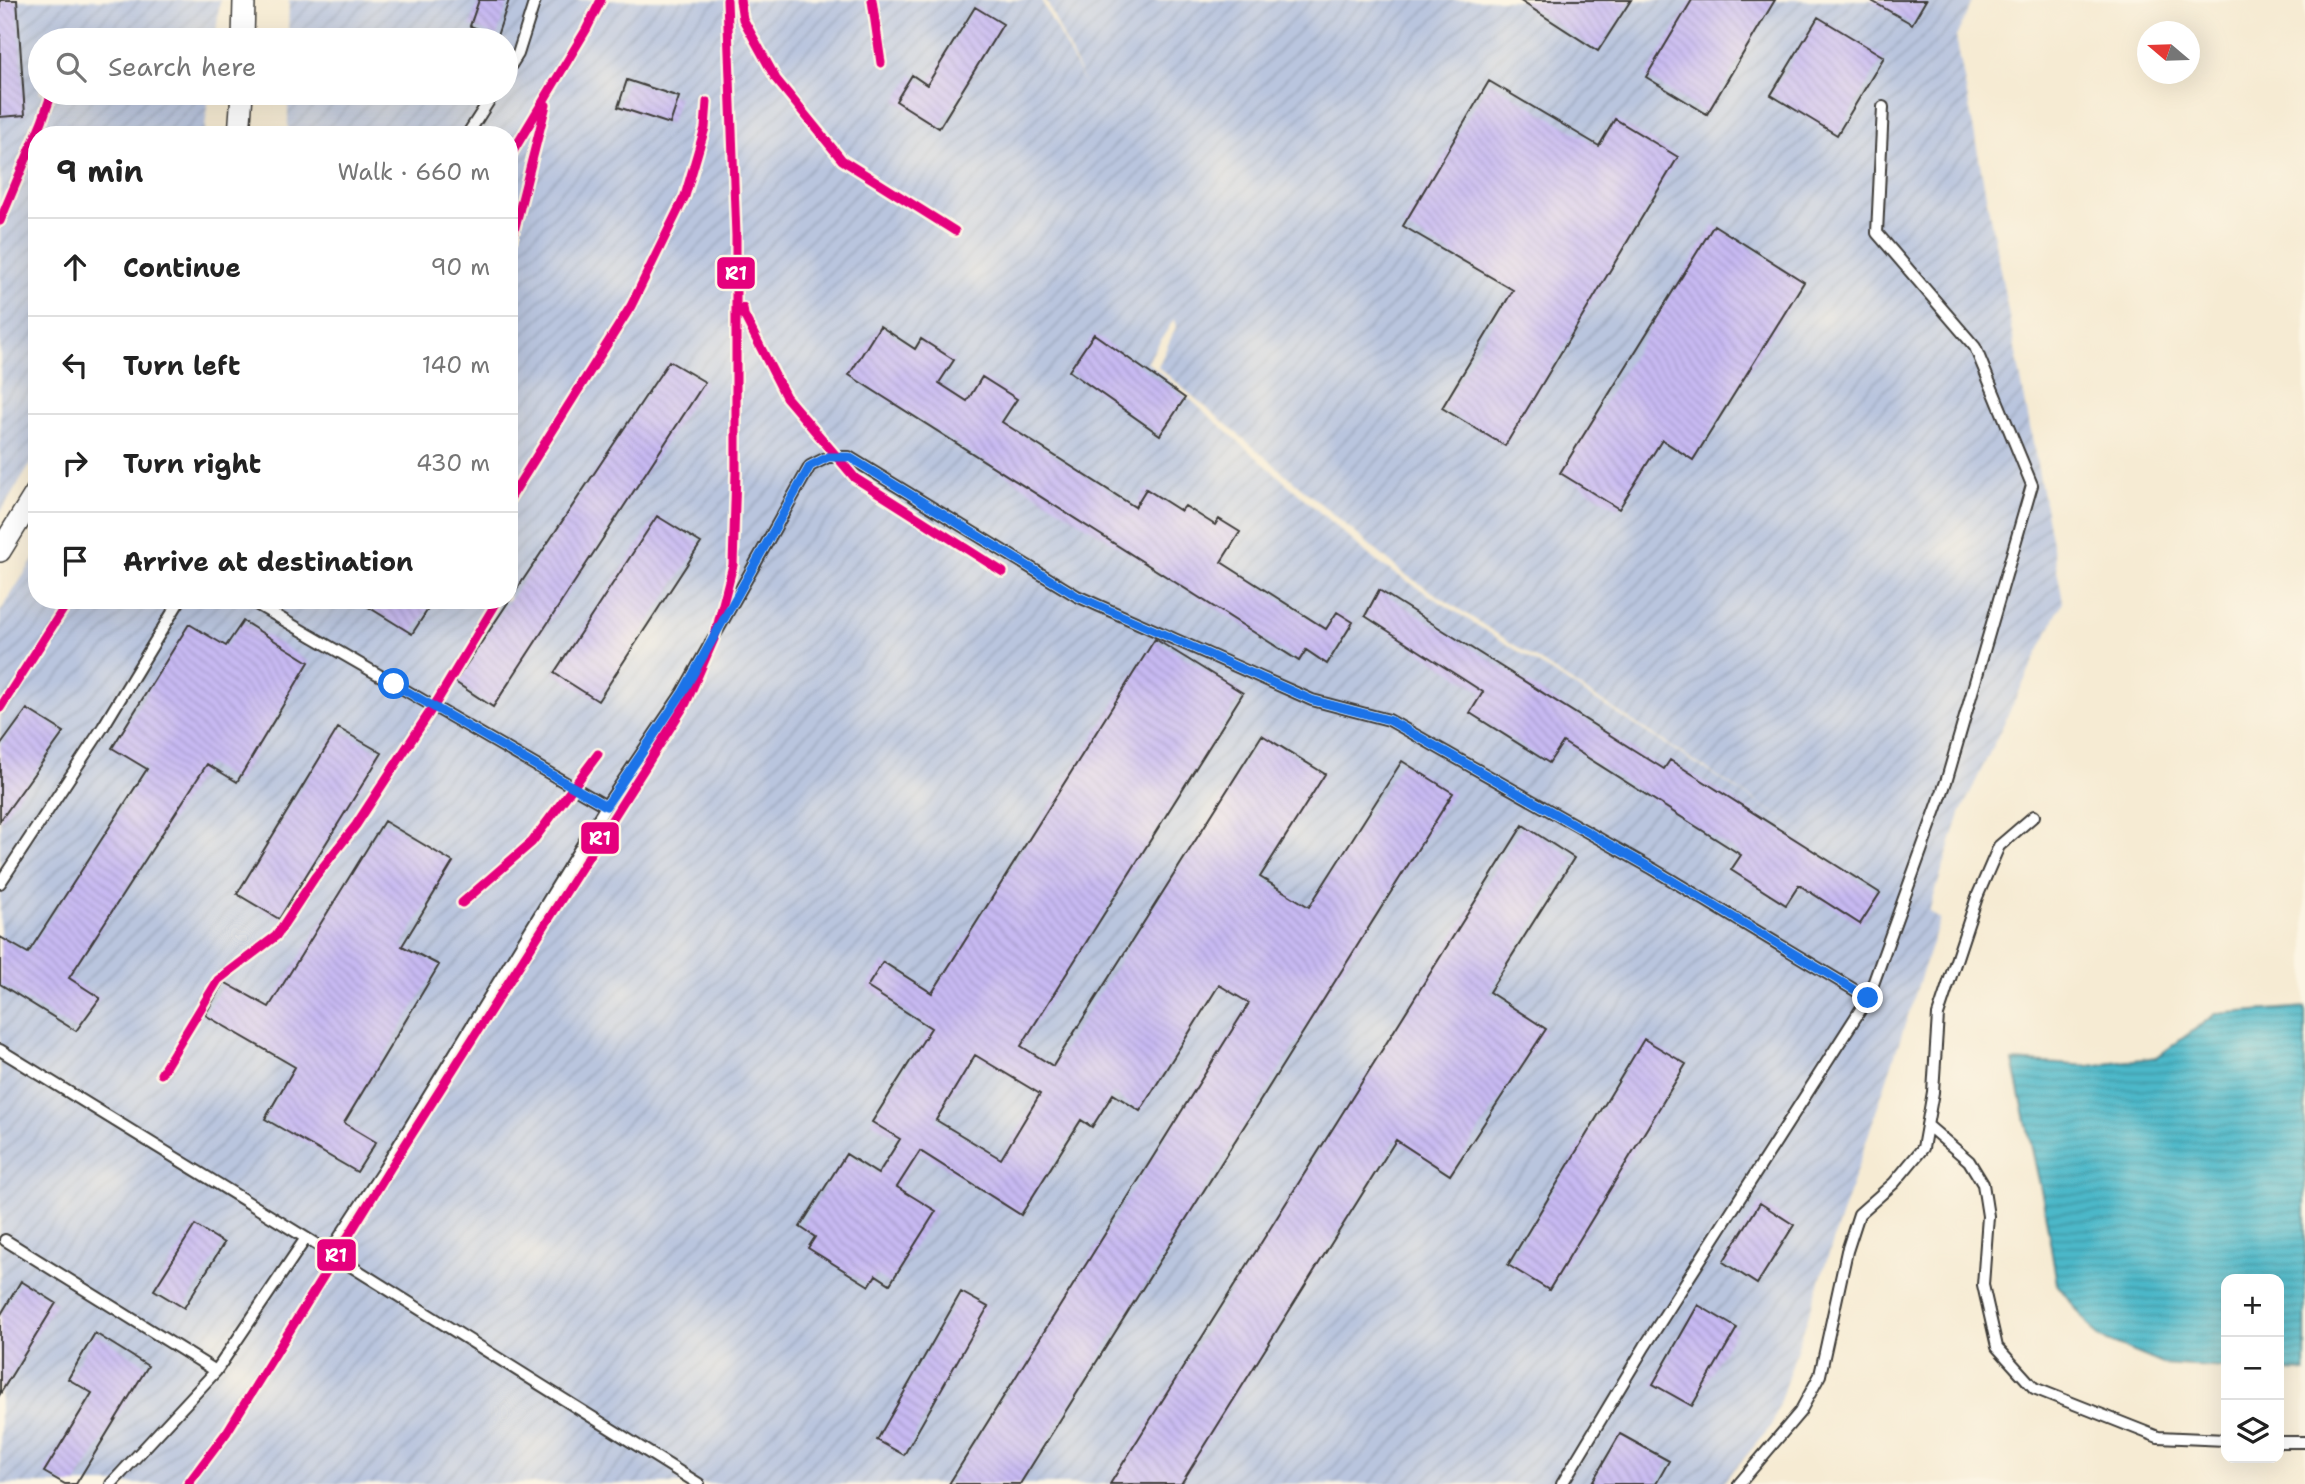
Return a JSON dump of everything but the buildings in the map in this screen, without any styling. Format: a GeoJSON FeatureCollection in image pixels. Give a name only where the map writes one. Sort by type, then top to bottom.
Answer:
{"type":"FeatureCollection","features":[{"type":"Feature","properties":{"kind":"street"},"geometry":{"type":"LineString","coordinates":[[243,28],[244,0]]}},
{"type":"Feature","properties":{"kind":"street"},"geometry":{"type":"LineString","coordinates":[[240,126],[241,105]]}},
{"type":"Feature","properties":{"kind":"street"},"geometry":{"type":"LineString","coordinates":[[0,551],[28,506]]}},
{"type":"Feature","properties":{"kind":"lane"},"geometry":{"type":"LineString","coordinates":[[518,54],[535,0]]}},
{"type":"Feature","properties":{"kind":"lane"},"geometry":{"type":"LineString","coordinates":[[473,126],[486,105]]}},
{"type":"Feature","properties":{"kind":"lane"},"geometry":{"type":"LineString","coordinates":[[1562,1484],[1646,1346],[1868,998],[1947,779],[2032,485],[1975,346],[1877,233],[1883,107]]}},
{"type":"Feature","properties":{"kind":"lane"},"geometry":{"type":"LineString","coordinates":[[329,1254],[606,806],[683,692],[810,466],[828,457],[849,457],[1077,596],[1312,700],[1389,720],[1653,869],[1868,998]]}},
{"type":"Feature","properties":{"kind":"lane"},"geometry":{"type":"LineString","coordinates":[[0,883],[103,727],[175,609]]}},
{"type":"Feature","properties":{"kind":"lane"},"geometry":{"type":"LineString","coordinates":[[265,609],[606,806]]}},
{"type":"Feature","properties":{"kind":"lane"},"geometry":{"type":"LineString","coordinates":[[1739,1484],[1800,1412],[1820,1375],[1847,1251],[1859,1214],[1894,1183],[1923,1148],[1933,1092],[1937,1015],[1977,897],[2000,846],[2034,816]]}},
{"type":"Feature","properties":{"kind":"lane"},"geometry":{"type":"LineString","coordinates":[[0,1050],[699,1484]]}},
{"type":"Feature","properties":{"kind":"lane"},"geometry":{"type":"LineString","coordinates":[[1927,1125],[1969,1161],[1983,1184],[1988,1216],[1983,1285],[1997,1347],[2034,1388],[2158,1437],[2221,1440]]}},
{"type":"Feature","properties":{"kind":"lane"},"geometry":{"type":"LineString","coordinates":[[111,1484],[216,1371],[306,1238]]}},
{"type":"Feature","properties":{"kind":"lane"},"geometry":{"type":"LineString","coordinates":[[2,1241],[216,1371]]}},
{"type":"Feature","properties":{"kind":"lane"},"geometry":{"type":"LineString","coordinates":[[2284,1442],[2305,1442]]}},
{"type":"Feature","properties":{"kind":"shaded area"},"geometry":{"type":"Polygon","coordinates":[[[0,0],[220,0],[216,28],[28,28],[28,105],[208,105],[205,126],[28,126],[28,468],[0,513],[0,0]]]}},
{"type":"Feature","properties":{"kind":"shaded area"},"geometry":{"type":"Polygon","coordinates":[[[289,0],[1041,0],[1086,86],[1046,0],[1973,0],[1956,37],[2063,601],[1960,814],[1929,912],[1940,919],[1772,1425],[1722,1484],[0,1484],[0,612],[28,568],[28,609],[518,609],[518,126],[288,126],[288,105],[518,105],[518,28],[288,28],[289,0]],[[1174,319],[1147,362],[1377,562],[1810,836],[1403,573],[1158,367],[1176,327],[1174,319]]]}},
{"type":"Feature","properties":{"kind":"water"},"geometry":{"type":"Polygon","coordinates":[[[2305,1007],[2305,1372],[2284,1371],[2284,1274],[2221,1274],[2221,1368],[2163,1364],[2098,1337],[2057,1284],[2043,1199],[2013,1061],[2090,1066],[2157,1057],[2216,1014],[2305,1007]]]}},
{"type":"Feature","properties":{"kind":"transit line","name":"R1"},"geometry":{"type":"LineString","coordinates":[[518,143],[601,0]]}},
{"type":"Feature","properties":{"kind":"transit line","name":"R1"},"geometry":{"type":"LineString","coordinates":[[188,1484],[227,1432],[391,1167],[686,703],[714,639],[733,565],[736,473],[736,236],[727,0]]}},
{"type":"Feature","properties":{"kind":"transit line","name":"R1"},"geometry":{"type":"LineString","coordinates":[[740,0],[743,19],[776,79],[842,160],[955,231]]}},
{"type":"Feature","properties":{"kind":"transit line","name":"R1"},"geometry":{"type":"LineString","coordinates":[[872,0],[881,63]]}},
{"type":"Feature","properties":{"kind":"transit line","name":"R1"},"geometry":{"type":"LineString","coordinates":[[518,486],[631,306],[685,196],[705,128],[707,102]]}},
{"type":"Feature","properties":{"kind":"transit line","name":"R1"},"geometry":{"type":"LineString","coordinates":[[40,126],[48,105]]}},
{"type":"Feature","properties":{"kind":"transit line","name":"R1"},"geometry":{"type":"LineString","coordinates":[[518,215],[546,105]]}},
{"type":"Feature","properties":{"kind":"transit line","name":"R1"},"geometry":{"type":"LineString","coordinates":[[0,221],[28,154]]}},
{"type":"Feature","properties":{"kind":"transit line","name":"R1"},"geometry":{"type":"LineString","coordinates":[[743,308],[744,315],[786,397],[855,478],[1003,572]]}},
{"type":"Feature","properties":{"kind":"transit line","name":"R1"},"geometry":{"type":"LineString","coordinates":[[0,708],[63,609]]}},
{"type":"Feature","properties":{"kind":"transit line","name":"R1"},"geometry":{"type":"LineString","coordinates":[[161,1074],[218,980],[276,936],[315,877],[356,825],[437,701],[493,609]]}},
{"type":"Feature","properties":{"kind":"transit line","name":"R1"},"geometry":{"type":"LineString","coordinates":[[462,903],[532,842],[598,754]]}},
{"type":"Feature","properties":{"kind":"route"},"geometry":{"type":"LineString","coordinates":[[394,684],[606,806],[683,692],[810,466],[828,457],[849,457],[1077,596],[1312,700],[1389,720],[1653,869],[1868,998]]}}]}
